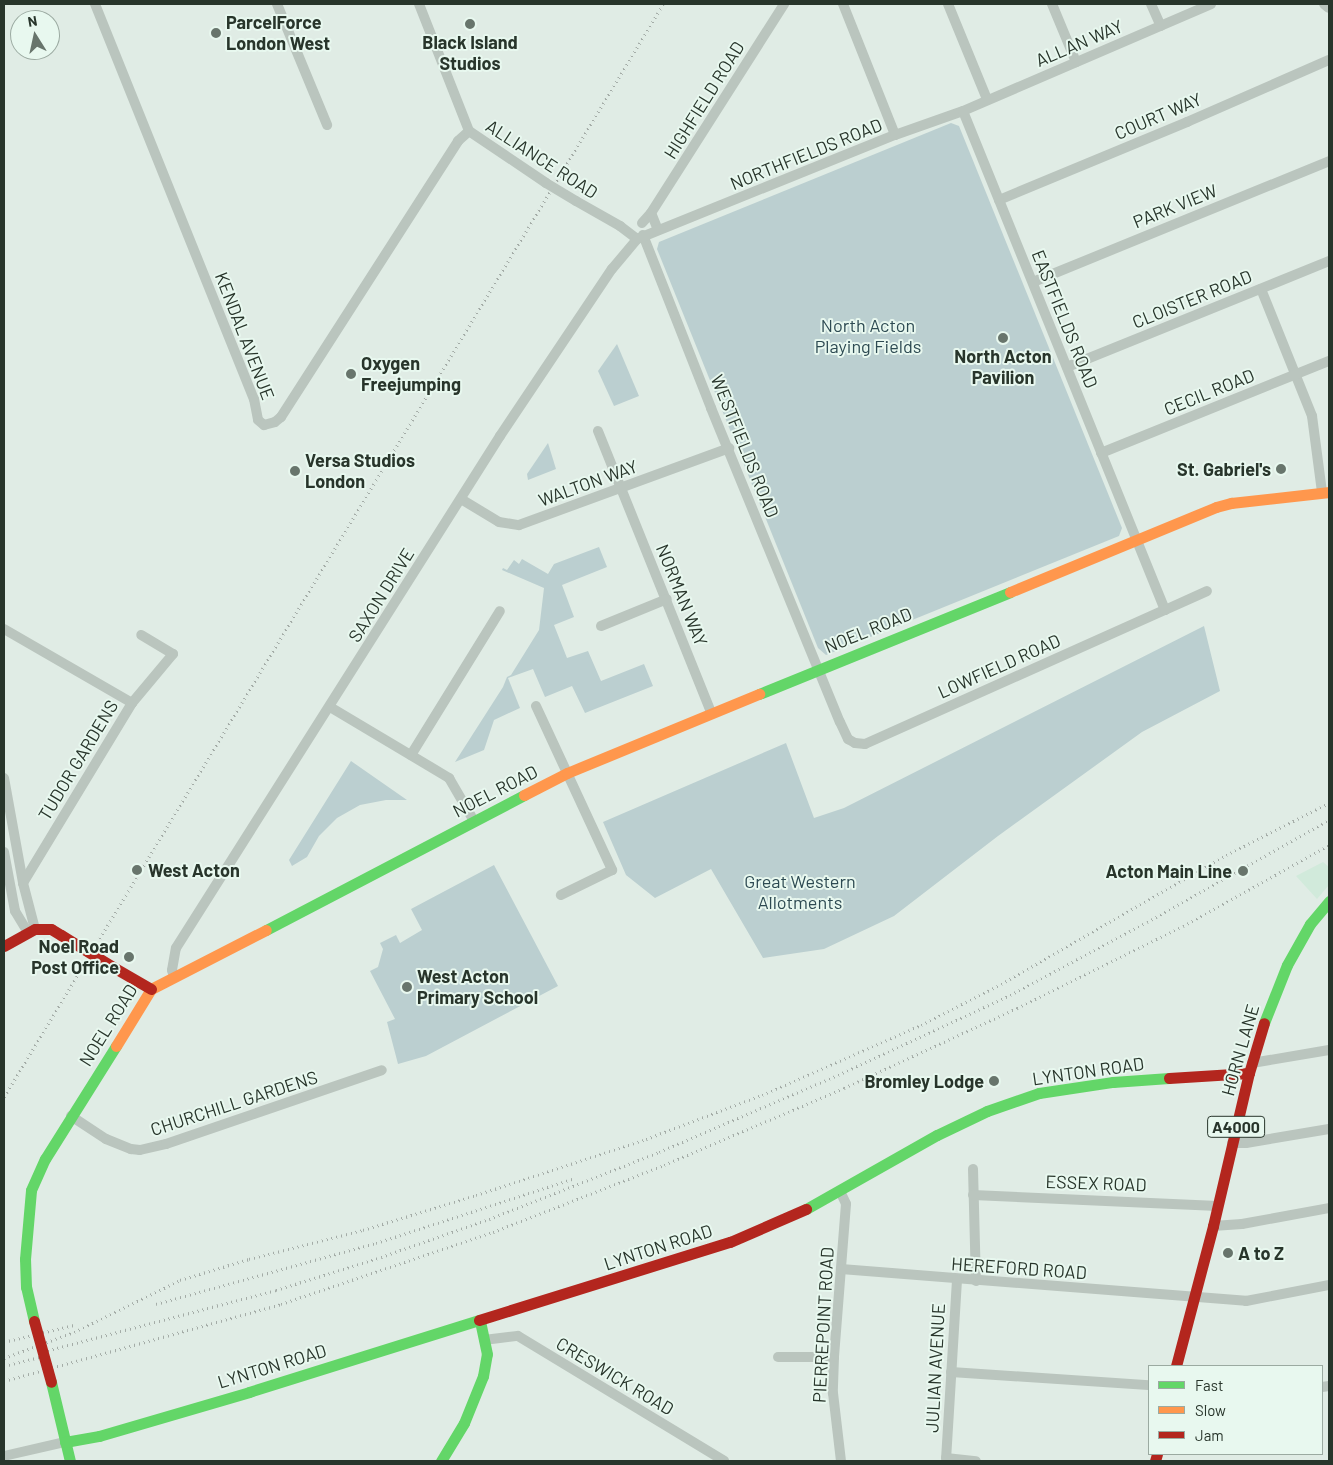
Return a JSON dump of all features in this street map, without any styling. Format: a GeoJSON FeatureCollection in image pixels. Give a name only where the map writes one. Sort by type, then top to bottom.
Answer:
{"type":"FeatureCollection","features":[{"type":"Feature","properties":{"kind":"street","name":"KENDAL AVENUE"},"geometry":{"type":"LineString","coordinates":[[95,4],[254,399],[258,420],[264,424],[275,422],[281,417],[458,141],[469,131]]}},
{"type":"Feature","properties":{"kind":"street"},"geometry":{"type":"LineString","coordinates":[[277,4],[327,126]]}},
{"type":"Feature","properties":{"kind":"street","name":"ALLIANCE ROAD"},"geometry":{"type":"LineString","coordinates":[[419,4],[469,131],[576,201],[640,237]]}},
{"type":"Feature","properties":{"kind":"street","name":"HIGHFIELD ROAD"},"geometry":{"type":"LineString","coordinates":[[642,224],[651,213],[784,4]]}},
{"type":"Feature","properties":{"kind":"street"},"geometry":{"type":"LineString","coordinates":[[843,4],[895,135]]}},
{"type":"Feature","properties":{"kind":"street"},"geometry":{"type":"LineString","coordinates":[[948,4],[987,99]]}},
{"type":"Feature","properties":{"kind":"street"},"geometry":{"type":"LineString","coordinates":[[1052,4],[1076,62]]}},
{"type":"Feature","properties":{"kind":"street"},"geometry":{"type":"LineString","coordinates":[[1151,4],[1161,26]]}},
{"type":"Feature","properties":{"kind":"street","name":"ALLAN WAY"},"geometry":{"type":"LineString","coordinates":[[987,99],[1212,4]]}},
{"type":"Feature","properties":{"kind":"street"},"geometry":{"type":"LineString","coordinates":[[1324,4],[1329,8]]}},
{"type":"Feature","properties":{"kind":"street","name":"COURT WAY"},"geometry":{"type":"LineString","coordinates":[[999,200],[1187,122],[1329,60]]}},
{"type":"Feature","properties":{"kind":"street","name":"NORTHFIELDS ROAD"},"geometry":{"type":"LineString","coordinates":[[640,237],[895,135],[962,111],[987,99]]}},
{"type":"Feature","properties":{"kind":"street","name":"EASTFIELDS ROAD"},"geometry":{"type":"LineString","coordinates":[[962,111],[1136,541]]}},
{"type":"Feature","properties":{"kind":"street","name":"PARK VIEW"},"geometry":{"type":"LineString","coordinates":[[1032,282],[1329,161]]}},
{"type":"Feature","properties":{"kind":"street"},"geometry":{"type":"LineString","coordinates":[[651,213],[658,230]]}},
{"type":"Feature","properties":{"kind":"street","name":"WESTFIELDS ROAD"},"geometry":{"type":"LineString","coordinates":[[640,237],[819,669]]}},
{"type":"Feature","properties":{"kind":"street","name":"SAXON DRIVE"},"geometry":{"type":"LineString","coordinates":[[174,978],[172,970],[176,948],[462,499],[500,436],[612,269],[640,237]]}},
{"type":"Feature","properties":{"kind":"street","name":"CLOISTER ROAD"},"geometry":{"type":"LineString","coordinates":[[1067,367],[1329,261]]}},
{"type":"Feature","properties":{"kind":"street"},"geometry":{"type":"LineString","coordinates":[[1261,289],[1312,416],[1326,492]]}},
{"type":"Feature","properties":{"kind":"street","name":"CECIL ROAD"},"geometry":{"type":"LineString","coordinates":[[1101,453],[1329,361]]}},
{"type":"Feature","properties":{"kind":"street","name":"NORMAN WAY"},"geometry":{"type":"LineString","coordinates":[[598,431],[712,714]]}},
{"type":"Feature","properties":{"kind":"street","name":"WALTON WAY"},"geometry":{"type":"LineString","coordinates":[[462,499],[499,522],[514,526],[524,524],[729,448]]}},
{"type":"Feature","properties":{"kind":"street","name":"NOEL ROAD"},"geometry":{"type":"LineString","coordinates":[[70,1461],[26,1287],[25,1259],[28,1212],[32,1190],[45,1158],[151,989],[567,773],[1231,503],[1326,492]]}},
{"type":"Feature","properties":{"kind":"street"},"geometry":{"type":"LineString","coordinates":[[1136,541],[1165,610],[1207,591]]}},
{"type":"Feature","properties":{"kind":"street"},"geometry":{"type":"LineString","coordinates":[[601,626],[666,600]]}},
{"type":"Feature","properties":{"kind":"street","name":"LOWFIELD ROAD"},"geometry":{"type":"LineString","coordinates":[[819,669],[848,739],[855,743],[865,744],[1165,610]]}},
{"type":"Feature","properties":{"kind":"street"},"geometry":{"type":"LineString","coordinates":[[411,755],[500,611]]}},
{"type":"Feature","properties":{"kind":"street","name":"TUDOR GARDENS"},"geometry":{"type":"LineString","coordinates":[[4,629],[132,703],[23,883]]}},
{"type":"Feature","properties":{"kind":"street"},"geometry":{"type":"LineString","coordinates":[[132,703],[173,654],[142,635]]}},
{"type":"Feature","properties":{"kind":"street"},"geometry":{"type":"LineString","coordinates":[[536,706],[612,870],[560,895]]}},
{"type":"Feature","properties":{"kind":"street"},"geometry":{"type":"LineString","coordinates":[[330,707],[450,778],[474,821]]}},
{"type":"Feature","properties":{"kind":"street"},"geometry":{"type":"LineString","coordinates":[[4,778],[32,931]]}},
{"type":"Feature","properties":{"kind":"street"},"geometry":{"type":"LineString","coordinates":[[4,852],[15,911],[32,931]]}},
{"type":"Feature","properties":{"kind":"street","name":"HORN LANE"},"geometry":{"type":"LineString","coordinates":[[1176,1365],[1218,1206],[1250,1068],[1267,1013],[1287,965],[1310,924],[1329,901]]}},
{"type":"Feature","properties":{"kind":"street"},"geometry":{"type":"LineString","coordinates":[[4,946],[32,931],[51,929],[151,989]]}},
{"type":"Feature","properties":{"kind":"street"},"geometry":{"type":"LineString","coordinates":[[1250,1068],[1329,1050]]}},
{"type":"Feature","properties":{"kind":"street","name":"LYNTON ROAD"},"geometry":{"type":"LineString","coordinates":[[65,1442],[118,1430],[480,1321],[730,1242],[798,1213],[840,1191],[937,1134],[987,1110],[1039,1092],[1113,1082],[1250,1068]]}},
{"type":"Feature","properties":{"kind":"street","name":"CHURCHILL GARDENS"},"geometry":{"type":"LineString","coordinates":[[72,1116],[106,1139],[131,1149],[140,1150],[166,1144],[382,1070]]}},
{"type":"Feature","properties":{"kind":"street"},"geometry":{"type":"LineString","coordinates":[[1232,1143],[1246,1143],[1329,1129]]}},
{"type":"Feature","properties":{"kind":"street"},"geometry":{"type":"LineString","coordinates":[[973,1169],[976,1281]]}},
{"type":"Feature","properties":{"kind":"street","name":"PIERREPOINT ROAD"},"geometry":{"type":"LineString","coordinates":[[840,1191],[846,1204],[833,1393],[841,1461]]}},
{"type":"Feature","properties":{"kind":"street","name":"ESSEX ROAD"},"geometry":{"type":"LineString","coordinates":[[974,1195],[1218,1206]]}},
{"type":"Feature","properties":{"kind":"street"},"geometry":{"type":"LineString","coordinates":[[1213,1226],[1242,1224],[1329,1208]]}},
{"type":"Feature","properties":{"kind":"street","name":"HEREFORD ROAD"},"geometry":{"type":"LineString","coordinates":[[841,1269],[957,1280],[1246,1301],[1329,1284]]}},
{"type":"Feature","properties":{"kind":"street","name":"JULIAN AVENUE"},"geometry":{"type":"LineString","coordinates":[[957,1280],[946,1458],[976,1461]]}},
{"type":"Feature","properties":{"kind":"street"},"geometry":{"type":"LineString","coordinates":[[441,1461],[464,1423],[479,1387],[487,1354],[480,1321]]}},
{"type":"Feature","properties":{"kind":"street","name":"CRESWICK ROAD"},"geometry":{"type":"LineString","coordinates":[[484,1340],[518,1336],[724,1461]]}},
{"type":"Feature","properties":{"kind":"street"},"geometry":{"type":"LineString","coordinates":[[778,1357],[834,1358]]}},
{"type":"Feature","properties":{"kind":"street"},"geometry":{"type":"LineString","coordinates":[[951,1372],[1148,1385]]}},
{"type":"Feature","properties":{"kind":"street"},"geometry":{"type":"LineString","coordinates":[[4,1456],[65,1442]]}},
{"type":"Feature","properties":{"kind":"green space","name":"North Acton Playing Fields"},"geometry":{"type":"Polygon","coordinates":[[[951,123],[959,126],[1122,528],[1119,536],[826,655],[818,648],[657,249],[659,242],[951,123]]]}},
{"type":"Feature","properties":{"kind":"green space"},"geometry":{"type":"Polygon","coordinates":[[[617,344],[639,396],[614,406],[598,371],[617,344]]]}},
{"type":"Feature","properties":{"kind":"green space"},"geometry":{"type":"Polygon","coordinates":[[[548,443],[556,469],[528,480],[527,474],[548,443]]]}},
{"type":"Feature","properties":{"kind":"green space"},"geometry":{"type":"Polygon","coordinates":[[[599,547],[607,567],[562,585],[574,617],[554,625],[567,658],[588,651],[601,681],[644,664],[653,686],[585,713],[572,686],[545,697],[533,669],[508,678],[520,708],[494,720],[484,750],[455,762],[503,687],[507,677],[511,675],[539,630],[544,588],[502,570],[503,568],[507,570],[514,560],[519,564],[522,559],[548,574],[554,564],[599,547]]]}},
{"type":"Feature","properties":{"kind":"green space","name":"Great Western Allotments"},"geometry":{"type":"Polygon","coordinates":[[[1204,626],[1220,691],[1142,732],[998,836],[894,916],[824,949],[763,958],[711,869],[655,898],[626,875],[603,822],[786,743],[814,818],[844,808],[1204,626]]]}},
{"type":"Feature","properties":{"kind":"green space"},"geometry":{"type":"Polygon","coordinates":[[[351,761],[407,800],[386,800],[360,805],[337,818],[319,836],[307,857],[292,866],[289,860],[351,761]]]}},
{"type":"Feature","properties":{"kind":"green space"},"geometry":{"type":"Polygon","coordinates":[[[494,865],[558,986],[426,1056],[398,1064],[387,1022],[395,1019],[370,971],[378,967],[383,949],[380,943],[396,935],[400,943],[422,930],[411,909],[494,865]]]}},
{"type":"Feature","properties":{"kind":"shaded area"},"geometry":{"type":"Polygon","coordinates":[[[1323,862],[1329,867],[1329,885],[1317,899],[1296,876],[1323,862]]]}},
{"type":"Feature","properties":{"kind":"railway"},"geometry":{"type":"LineString","coordinates":[[4,1097],[663,4]]}},
{"type":"Feature","properties":{"kind":"railway"},"geometry":{"type":"LineString","coordinates":[[4,1358],[74,1332],[180,1280],[249,1259],[363,1230],[476,1195],[646,1139],[762,1095],[921,1025],[1001,984],[1226,855],[1329,803]]}},
{"type":"Feature","properties":{"kind":"railway"},"geometry":{"type":"LineString","coordinates":[[38,1353],[276,1290],[381,1257],[489,1219],[659,1152],[838,1075],[1010,995],[1147,922],[1329,820]]}},
{"type":"Feature","properties":{"kind":"railway"},"geometry":{"type":"LineString","coordinates":[[4,1381],[281,1304],[493,1232],[664,1165],[844,1088],[1017,1008],[1183,926],[1329,845]]}},
{"type":"Feature","properties":{"kind":"railway"},"geometry":{"type":"LineString","coordinates":[[156,1304],[376,1243],[575,1178]]}},
{"type":"Feature","properties":{"kind":"railway"},"geometry":{"type":"LineString","coordinates":[[4,1342],[74,1325]]}},
{"type":"Feature","properties":{"kind":"railway"},"geometry":{"type":"LineString","coordinates":[[4,1366],[47,1355]]}},
{"type":"Feature","properties":{"kind":"traffic: fast"},"geometry":{"type":"LineString","coordinates":[[759,694],[1010,592]]}},
{"type":"Feature","properties":{"kind":"traffic: fast"},"geometry":{"type":"LineString","coordinates":[[266,930],[524,795]]}},
{"type":"Feature","properties":{"kind":"traffic: fast"},"geometry":{"type":"LineString","coordinates":[[1264,1023],[1287,965],[1310,924],[1329,901]]}},
{"type":"Feature","properties":{"kind":"traffic: fast"},"geometry":{"type":"LineString","coordinates":[[34,1321],[26,1287],[25,1259],[31,1190],[45,1159],[116,1046]]}},
{"type":"Feature","properties":{"kind":"traffic: fast"},"geometry":{"type":"LineString","coordinates":[[806,1209],[937,1135],[987,1111],[1039,1093],[1113,1082],[1169,1078]]}},
{"type":"Feature","properties":{"kind":"traffic: fast"},"geometry":{"type":"LineString","coordinates":[[65,1442],[99,1436],[249,1392],[479,1320]]}},
{"type":"Feature","properties":{"kind":"traffic: fast"},"geometry":{"type":"LineString","coordinates":[[441,1461],[464,1423],[483,1376],[487,1354],[480,1321]]}},
{"type":"Feature","properties":{"kind":"traffic: fast"},"geometry":{"type":"LineString","coordinates":[[51,1382],[70,1461]]}},
{"type":"Feature","properties":{"kind":"traffic: slow"},"geometry":{"type":"LineString","coordinates":[[1010,592],[1216,507],[1231,503],[1329,492]]}},
{"type":"Feature","properties":{"kind":"traffic: slow"},"geometry":{"type":"LineString","coordinates":[[524,795],[567,773],[759,694]]}},
{"type":"Feature","properties":{"kind":"traffic: slow"},"geometry":{"type":"LineString","coordinates":[[116,1046],[151,989],[266,930]]}},
{"type":"Feature","properties":{"kind":"traffic: jam"},"geometry":{"type":"LineString","coordinates":[[4,946],[35,929],[51,929],[61,935]]}},
{"type":"Feature","properties":{"kind":"traffic: jam"},"geometry":{"type":"LineString","coordinates":[[61,935],[113,967]]}},
{"type":"Feature","properties":{"kind":"traffic: jam"},"geometry":{"type":"LineString","coordinates":[[113,967],[151,989]]}},
{"type":"Feature","properties":{"kind":"traffic: jam"},"geometry":{"type":"LineString","coordinates":[[1176,1365],[1213,1226],[1249,1073],[1264,1023]]}},
{"type":"Feature","properties":{"kind":"traffic: jam"},"geometry":{"type":"LineString","coordinates":[[1169,1078],[1249,1073]]}},
{"type":"Feature","properties":{"kind":"traffic: jam"},"geometry":{"type":"LineString","coordinates":[[479,1320],[730,1242],[806,1209]]}},
{"type":"Feature","properties":{"kind":"traffic: jam"},"geometry":{"type":"LineString","coordinates":[[34,1321],[51,1382]]}},
{"type":"Feature","properties":{"kind":"traffic: jam"},"geometry":{"type":"LineString","coordinates":[[1155,1461],[1157,1455]]}},
{"type":"Feature","properties":{"kind":"place","name":"Black Island Studios"},"geometry":{"type":"Point","coordinates":[470,24]}},
{"type":"Feature","properties":{"kind":"place","name":"ParcelForce London West"},"geometry":{"type":"Point","coordinates":[216,33]}},
{"type":"Feature","properties":{"kind":"place","name":"North Acton Pavilion"},"geometry":{"type":"Point","coordinates":[1003,338]}},
{"type":"Feature","properties":{"kind":"place","name":"Oxygen Freejumping"},"geometry":{"type":"Point","coordinates":[351,374]}},
{"type":"Feature","properties":{"kind":"place","name":"St. Gabriel's"},"geometry":{"type":"Point","coordinates":[1281,469]}},
{"type":"Feature","properties":{"kind":"place","name":"Versa Studios London"},"geometry":{"type":"Point","coordinates":[295,471]}},
{"type":"Feature","properties":{"kind":"place","name":"West Acton"},"geometry":{"type":"Point","coordinates":[137,870]}},
{"type":"Feature","properties":{"kind":"place","name":"Acton Main Line"},"geometry":{"type":"Point","coordinates":[1243,871]}},
{"type":"Feature","properties":{"kind":"place","name":"Noel Road Post Office"},"geometry":{"type":"Point","coordinates":[129,957]}},
{"type":"Feature","properties":{"kind":"place","name":"West Acton Primary School"},"geometry":{"type":"Point","coordinates":[407,987]}},
{"type":"Feature","properties":{"kind":"place","name":"Bromley Lodge"},"geometry":{"type":"Point","coordinates":[994,1081]}},
{"type":"Feature","properties":{"kind":"place","name":"A to Z"},"geometry":{"type":"Point","coordinates":[1228,1253]}}]}
